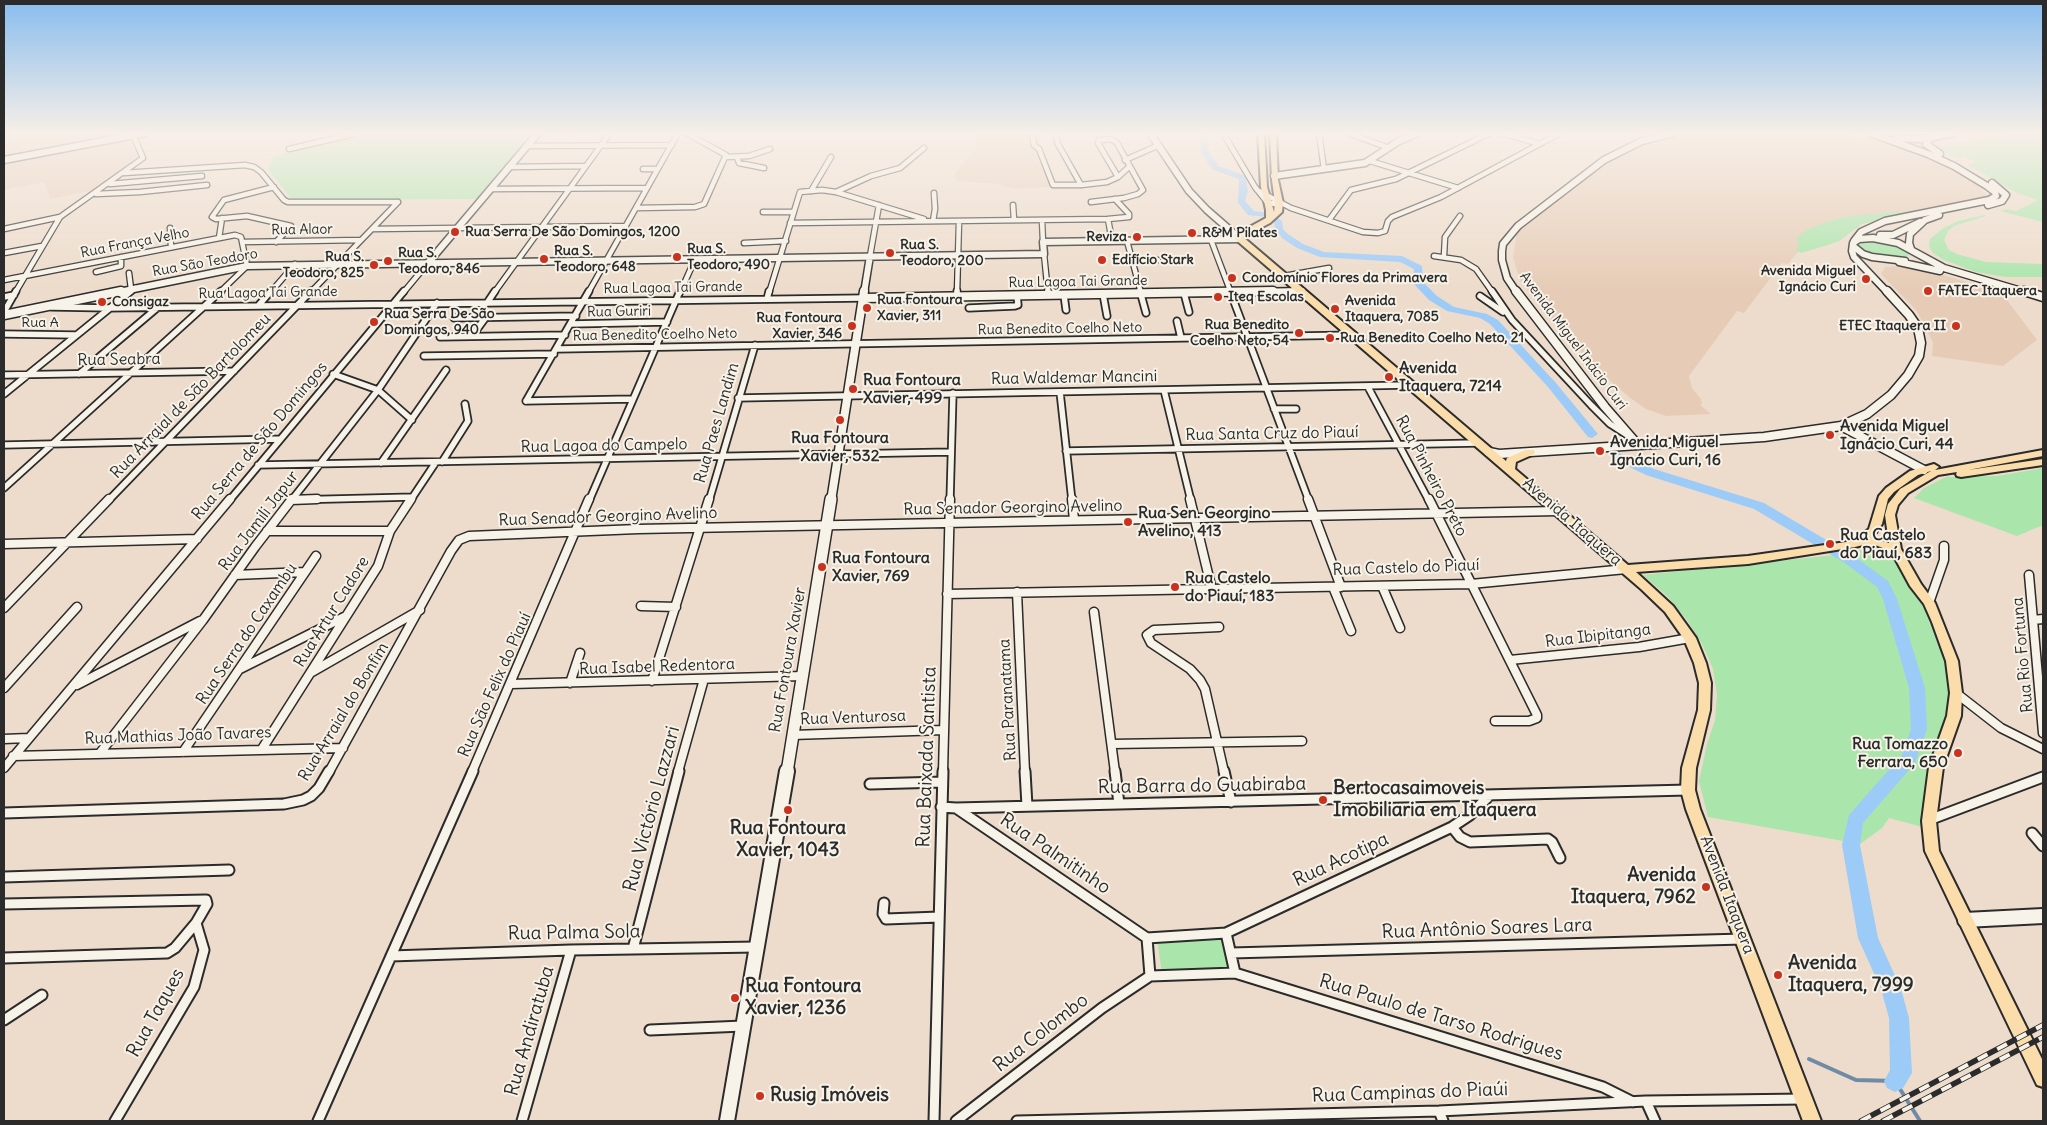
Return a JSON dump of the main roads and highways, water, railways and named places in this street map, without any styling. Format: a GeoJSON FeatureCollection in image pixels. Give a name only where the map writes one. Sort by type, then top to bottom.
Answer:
{"type":"FeatureCollection","features":[{"type":"Feature","properties":{"kind":"main road"},"geometry":{"type":"LineString","coordinates":[[1266,186],[1270,219]]}},
{"type":"Feature","properties":{"kind":"main road"},"geometry":{"type":"LineString","coordinates":[[1270,219],[1278,212],[1279,204],[1276,186]]}},
{"type":"Feature","properties":{"kind":"main road","name":"Avenida Itaquera"},"geometry":{"type":"LineString","coordinates":[[1270,219],[1239,238],[1626,570],[1664,604],[1690,638],[1700,663],[1705,683],[1704,710],[1689,768],[1688,790],[1812,1121]]}},
{"type":"Feature","properties":{"kind":"main road"},"geometry":{"type":"LineString","coordinates":[[1862,541],[1878,524],[1883,498],[1896,485],[1924,470],[2043,446]]}},
{"type":"Feature","properties":{"kind":"main road"},"geometry":{"type":"LineString","coordinates":[[1510,469],[1511,460],[1530,452]]}},
{"type":"Feature","properties":{"kind":"main road"},"geometry":{"type":"LineString","coordinates":[[2043,453],[1935,473],[1904,491],[1893,504],[1890,515],[1894,543],[1929,603],[1946,640],[1952,661],[1956,693],[1954,716],[1936,767],[1929,820],[1932,852],[1965,920],[2038,1057],[2043,1079]]}},
{"type":"Feature","properties":{"kind":"main road"},"geometry":{"type":"LineString","coordinates":[[1924,470],[1935,473],[1959,474],[1988,472],[2043,462]]}},
{"type":"Feature","properties":{"kind":"main road"},"geometry":{"type":"LineString","coordinates":[[1873,531],[1882,538],[1894,543]]}},
{"type":"Feature","properties":{"kind":"main road"},"geometry":{"type":"LineString","coordinates":[[1862,541],[1894,543]]}},
{"type":"Feature","properties":{"kind":"main road","name":"Rua Castelo do Piauí"},"geometry":{"type":"LineString","coordinates":[[1626,570],[1748,560],[1848,546],[1862,541]]}},
{"type":"Feature","properties":{"kind":"waterway"},"geometry":{"type":"LineString","coordinates":[[1244,186],[1241,201],[1251,213],[1265,215]]}},
{"type":"Feature","properties":{"kind":"waterway"},"geometry":{"type":"LineString","coordinates":[[1278,221],[1279,229],[1285,236],[1300,246],[1323,255],[1402,259],[1419,268],[1418,283],[1433,298],[1451,309],[1483,316],[1494,322],[1552,385],[1592,434]]}},
{"type":"Feature","properties":{"kind":"waterway"},"geometry":{"type":"LineString","coordinates":[[1617,456],[1650,472],[1759,506],[1850,560],[1883,584],[1890,599],[1917,688],[1919,729],[1909,758],[1855,820],[1851,845],[1868,938],[1891,989],[1899,1018],[1901,1073],[1895,1081]]}},
{"type":"Feature","properties":{"kind":"waterway"},"geometry":{"type":"LineString","coordinates":[[1809,1059],[1856,1080],[1895,1081],[1920,1121]]}},
{"type":"Feature","properties":{"kind":"railway"},"geometry":{"type":"LineString","coordinates":[[1861,1121],[2043,1025]]}},
{"type":"Feature","properties":{"kind":"railway"},"geometry":{"type":"LineString","coordinates":[[1883,1121],[2043,1037]]}},
{"type":"Feature","properties":{"kind":"place","name":"Rua Serra De São Domingos, 1200"},"geometry":{"type":"Point","coordinates":[455,232]}},
{"type":"Feature","properties":{"kind":"place","name":"R&M Pilates"},"geometry":{"type":"Point","coordinates":[1192,233]}},
{"type":"Feature","properties":{"kind":"place","name":"Reviza"},"geometry":{"type":"Point","coordinates":[1137,237]}},
{"type":"Feature","properties":{"kind":"place","name":"Rua S. Teodoro, 200"},"geometry":{"type":"Point","coordinates":[890,253]}},
{"type":"Feature","properties":{"kind":"place","name":"Rua S. Teodoro, 490"},"geometry":{"type":"Point","coordinates":[677,257]}},
{"type":"Feature","properties":{"kind":"place","name":"Rua S. Teodoro, 648"},"geometry":{"type":"Point","coordinates":[544,259]}},
{"type":"Feature","properties":{"kind":"place","name":"Edifício Stark"},"geometry":{"type":"Point","coordinates":[1102,260]}},
{"type":"Feature","properties":{"kind":"place","name":"Rua S. Teodoro, 846"},"geometry":{"type":"Point","coordinates":[388,261]}},
{"type":"Feature","properties":{"kind":"place","name":"Rua S. Teodoro, 825"},"geometry":{"type":"Point","coordinates":[374,265]}},
{"type":"Feature","properties":{"kind":"place","name":"Condomínio Flores da Primavera"},"geometry":{"type":"Point","coordinates":[1232,278]}},
{"type":"Feature","properties":{"kind":"place","name":"Avenida Miguel Ignácio Curi"},"geometry":{"type":"Point","coordinates":[1866,279]}},
{"type":"Feature","properties":{"kind":"place","name":"FATEC Itaquera"},"geometry":{"type":"Point","coordinates":[1928,291]}},
{"type":"Feature","properties":{"kind":"place","name":"Iteq Escolas"},"geometry":{"type":"Point","coordinates":[1218,297]}},
{"type":"Feature","properties":{"kind":"place","name":"Consigaz"},"geometry":{"type":"Point","coordinates":[102,302]}},
{"type":"Feature","properties":{"kind":"place","name":"Rua Fontoura Xavier, 311"},"geometry":{"type":"Point","coordinates":[867,308]}},
{"type":"Feature","properties":{"kind":"place","name":"Avenida Itaquera, 7085"},"geometry":{"type":"Point","coordinates":[1335,309]}},
{"type":"Feature","properties":{"kind":"place","name":"Rua Serra De São Domingos, 940"},"geometry":{"type":"Point","coordinates":[374,322]}},
{"type":"Feature","properties":{"kind":"place","name":"Rua Fontoura Xavier, 346"},"geometry":{"type":"Point","coordinates":[852,326]}},
{"type":"Feature","properties":{"kind":"place","name":"ETEC Itaquera II"},"geometry":{"type":"Point","coordinates":[1956,326]}},
{"type":"Feature","properties":{"kind":"place","name":"Rua Benedito Coelho Neto, 54"},"geometry":{"type":"Point","coordinates":[1299,333]}},
{"type":"Feature","properties":{"kind":"place","name":"Rua Benedito Coelho Neto, 21"},"geometry":{"type":"Point","coordinates":[1330,338]}},
{"type":"Feature","properties":{"kind":"place","name":"Avenida Itaquera, 7214"},"geometry":{"type":"Point","coordinates":[1389,377]}},
{"type":"Feature","properties":{"kind":"place","name":"Rua Fontoura Xavier, 499"},"geometry":{"type":"Point","coordinates":[853,389]}},
{"type":"Feature","properties":{"kind":"place","name":"Rua Fontoura Xavier, 532"},"geometry":{"type":"Point","coordinates":[840,420]}},
{"type":"Feature","properties":{"kind":"place","name":"Avenida Miguel Ignácio Curi, 44"},"geometry":{"type":"Point","coordinates":[1830,435]}},
{"type":"Feature","properties":{"kind":"place","name":"Avenida Miguel Ignácio Curi, 16"},"geometry":{"type":"Point","coordinates":[1600,451]}},
{"type":"Feature","properties":{"kind":"place","name":"Rua Sen. Georgino Avelino, 413"},"geometry":{"type":"Point","coordinates":[1128,522]}},
{"type":"Feature","properties":{"kind":"place","name":"Rua Castelo do Piauí, 683"},"geometry":{"type":"Point","coordinates":[1830,544]}},
{"type":"Feature","properties":{"kind":"place","name":"Rua Fontoura Xavier, 769"},"geometry":{"type":"Point","coordinates":[822,567]}},
{"type":"Feature","properties":{"kind":"place","name":"Rua Castelo do Piauí, 183"},"geometry":{"type":"Point","coordinates":[1175,587]}},
{"type":"Feature","properties":{"kind":"place","name":"Rua Tomazzo Ferrara, 650"},"geometry":{"type":"Point","coordinates":[1958,753]}},
{"type":"Feature","properties":{"kind":"place","name":"Bertocasaimoveis Imobiliaria em Itaquera"},"geometry":{"type":"Point","coordinates":[1323,800]}},
{"type":"Feature","properties":{"kind":"place","name":"Rua Fontoura Xavier, 1043"},"geometry":{"type":"Point","coordinates":[788,810]}},
{"type":"Feature","properties":{"kind":"place","name":"Avenida Itaquera, 7962"},"geometry":{"type":"Point","coordinates":[1706,887]}},
{"type":"Feature","properties":{"kind":"place","name":"Avenida Itaquera, 7999"},"geometry":{"type":"Point","coordinates":[1778,975]}},
{"type":"Feature","properties":{"kind":"place","name":"Rua Fontoura Xavier, 1236"},"geometry":{"type":"Point","coordinates":[735,998]}},
{"type":"Feature","properties":{"kind":"place","name":"Rusig Imóveis"},"geometry":{"type":"Point","coordinates":[760,1096]}}]}
